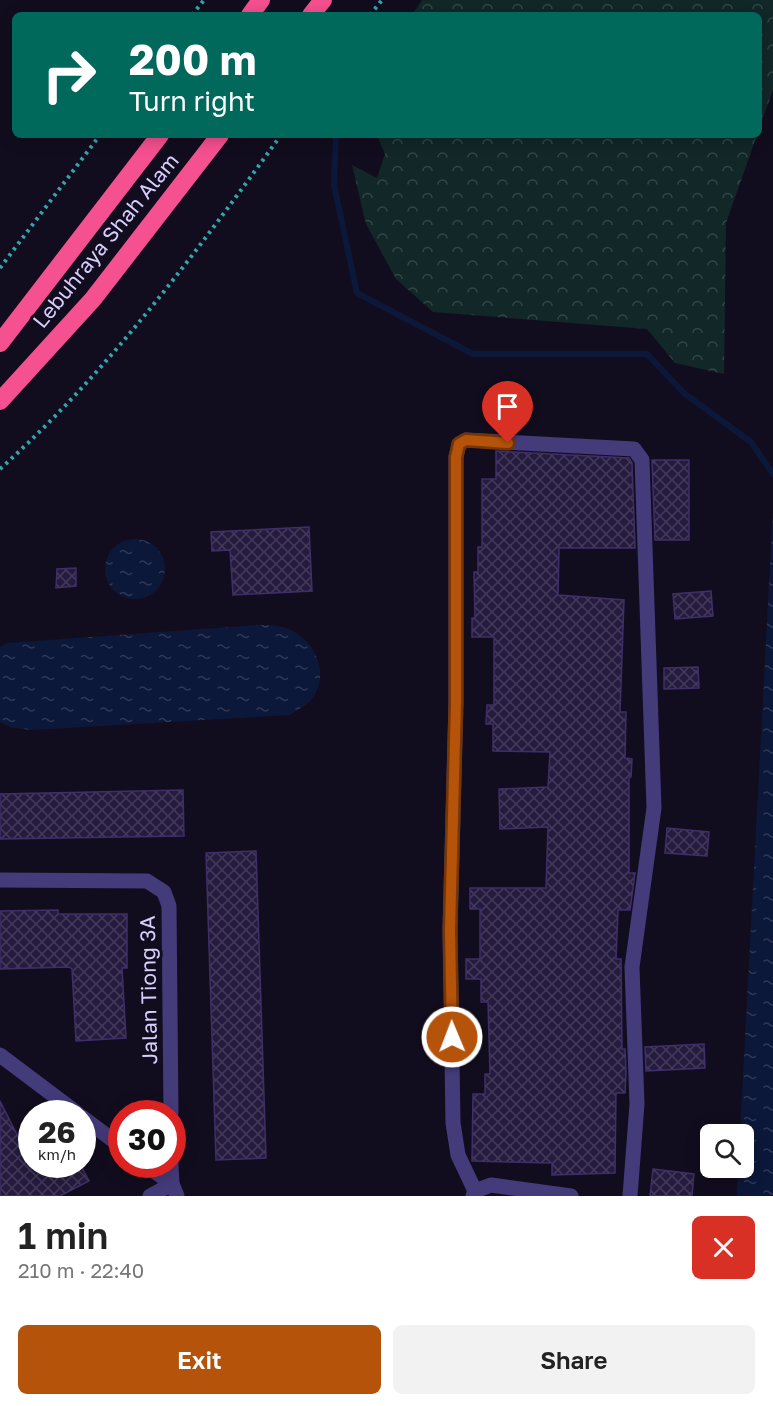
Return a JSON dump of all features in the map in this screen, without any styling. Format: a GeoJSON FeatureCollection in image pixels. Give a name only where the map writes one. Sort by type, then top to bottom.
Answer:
{"type":"FeatureCollection","features":[{"type":"Feature","properties":{"kind":"highway"},"geometry":{"type":"LineString","coordinates":[[313,12],[323,0]]}},
{"type":"Feature","properties":{"kind":"highway","name":"Lebuhraya Shah Alam"},"geometry":{"type":"LineString","coordinates":[[0,343],[158,138]]}},
{"type":"Feature","properties":{"kind":"highway","name":"Lebuhraya Shah Alam"},"geometry":{"type":"LineString","coordinates":[[0,401],[93,299],[218,138]]}},
{"type":"Feature","properties":{"kind":"street"},"geometry":{"type":"LineString","coordinates":[[571,1196],[491,1185],[474,1194],[458,1155],[453,1123],[450,930],[456,702],[456,457],[459,444],[466,440],[634,450],[642,460],[654,808],[632,967],[637,1104],[630,1196]]}},
{"type":"Feature","properties":{"kind":"street","name":"Jalan Tiong 3A"},"geometry":{"type":"LineString","coordinates":[[0,880],[147,881],[164,892],[169,906],[171,1100]]}},
{"type":"Feature","properties":{"kind":"street"},"geometry":{"type":"LineString","coordinates":[[3,1061],[58,1100]]}},
{"type":"Feature","properties":{"kind":"street"},"geometry":{"type":"LineString","coordinates":[[160,1178],[174,1190]]}},
{"type":"Feature","properties":{"kind":"street"},"geometry":{"type":"LineString","coordinates":[[150,1196],[174,1190]]}},
{"type":"Feature","properties":{"kind":"path"},"geometry":{"type":"LineString","coordinates":[[194,12],[204,0]]}},
{"type":"Feature","properties":{"kind":"path"},"geometry":{"type":"LineString","coordinates":[[372,12],[382,0]]}},
{"type":"Feature","properties":{"kind":"path"},"geometry":{"type":"LineString","coordinates":[[0,268],[98,138]]}},
{"type":"Feature","properties":{"kind":"path"},"geometry":{"type":"LineString","coordinates":[[0,469],[63,409],[163,294],[278,138]]}},
{"type":"Feature","properties":{"kind":"green space"},"geometry":{"type":"Polygon","coordinates":[[[422,0],[773,0],[773,90],[762,121],[762,12],[414,12],[422,0]]]}},
{"type":"Feature","properties":{"kind":"green space"},"geometry":{"type":"Polygon","coordinates":[[[378,138],[756,138],[726,223],[724,374],[675,363],[647,329],[433,312],[396,279],[366,224],[352,165],[377,178],[385,154],[378,138]]]}},
{"type":"Feature","properties":{"kind":"water"},"geometry":{"type":"Polygon","coordinates":[[[773,510],[773,1196],[737,1196],[738,1178],[754,1178],[754,1124],[741,1124],[773,510]]]}},
{"type":"Feature","properties":{"kind":"water"},"geometry":{"type":"Polygon","coordinates":[[[129,539],[141,539],[152,544],[160,552],[165,569],[163,581],[152,594],[141,599],[129,599],[118,594],[110,586],[105,575],[105,563],[110,552],[118,544],[129,539]]]}},
{"type":"Feature","properties":{"kind":"water"},"geometry":{"type":"Polygon","coordinates":[[[261,625],[286,628],[301,636],[313,650],[320,667],[319,685],[313,698],[290,715],[30,730],[10,727],[0,722],[0,647],[7,643],[261,625]]]}},
{"type":"Feature","properties":{"kind":"building"},"geometry":{"type":"Polygon","coordinates":[[[496,451],[629,458],[632,463],[635,548],[559,548],[558,595],[624,600],[620,712],[626,712],[625,758],[632,759],[631,777],[629,777],[629,873],[635,873],[630,910],[618,910],[616,959],[621,959],[622,1049],[625,1049],[626,1072],[625,1093],[616,1093],[615,1173],[552,1175],[552,1163],[472,1161],[473,1094],[485,1094],[485,1074],[490,1074],[488,1002],[481,1002],[481,979],[466,979],[466,959],[480,959],[480,909],[470,909],[470,888],[546,888],[548,827],[500,829],[499,789],[548,787],[550,752],[493,751],[493,724],[486,724],[487,705],[494,705],[494,637],[472,637],[472,618],[475,618],[474,572],[478,572],[478,547],[482,547],[482,479],[496,479],[496,451]]]}},
{"type":"Feature","properties":{"kind":"building"},"geometry":{"type":"Polygon","coordinates":[[[652,460],[689,460],[689,540],[655,540],[652,460]]]}},
{"type":"Feature","properties":{"kind":"building"},"geometry":{"type":"Polygon","coordinates":[[[309,527],[312,591],[233,595],[230,550],[212,551],[211,532],[309,527]]]}},
{"type":"Feature","properties":{"kind":"building"},"geometry":{"type":"Polygon","coordinates":[[[76,568],[76,586],[56,588],[57,569],[76,568]]]}},
{"type":"Feature","properties":{"kind":"building"},"geometry":{"type":"Polygon","coordinates":[[[711,591],[713,616],[675,619],[673,594],[711,591]]]}},
{"type":"Feature","properties":{"kind":"building"},"geometry":{"type":"Polygon","coordinates":[[[698,667],[699,688],[664,689],[664,668],[698,667]]]}},
{"type":"Feature","properties":{"kind":"building"},"geometry":{"type":"Polygon","coordinates":[[[183,790],[184,836],[0,839],[0,794],[183,790]]]}},
{"type":"Feature","properties":{"kind":"building"},"geometry":{"type":"Polygon","coordinates":[[[667,828],[709,832],[707,856],[665,853],[667,828]]]}},
{"type":"Feature","properties":{"kind":"building"},"geometry":{"type":"Polygon","coordinates":[[[256,851],[266,1158],[216,1160],[206,853],[256,851]]]}},
{"type":"Feature","properties":{"kind":"building"},"geometry":{"type":"Polygon","coordinates":[[[58,910],[58,914],[127,914],[127,968],[122,968],[126,1038],[76,1041],[72,969],[69,967],[0,969],[0,911],[58,910]]]}},
{"type":"Feature","properties":{"kind":"building"},"geometry":{"type":"Polygon","coordinates":[[[704,1044],[705,1068],[646,1071],[645,1047],[704,1044]]]}},
{"type":"Feature","properties":{"kind":"building"},"geometry":{"type":"Polygon","coordinates":[[[0,1101],[18,1136],[18,1178],[87,1178],[89,1181],[60,1196],[0,1196],[0,1101]]]}},
{"type":"Feature","properties":{"kind":"building"},"geometry":{"type":"Polygon","coordinates":[[[653,1169],[694,1174],[692,1196],[650,1196],[653,1169]]]}},
{"type":"Feature","properties":{"kind":"waterway"},"geometry":{"type":"LineString","coordinates":[[336,138],[334,185],[357,293],[473,354],[647,354],[685,394],[751,442],[773,474]]}},
{"type":"Feature","properties":{"kind":"route"},"geometry":{"type":"LineString","coordinates":[[452,1037],[450,930],[456,702],[456,457],[459,444],[466,440],[508,443]]}}]}
